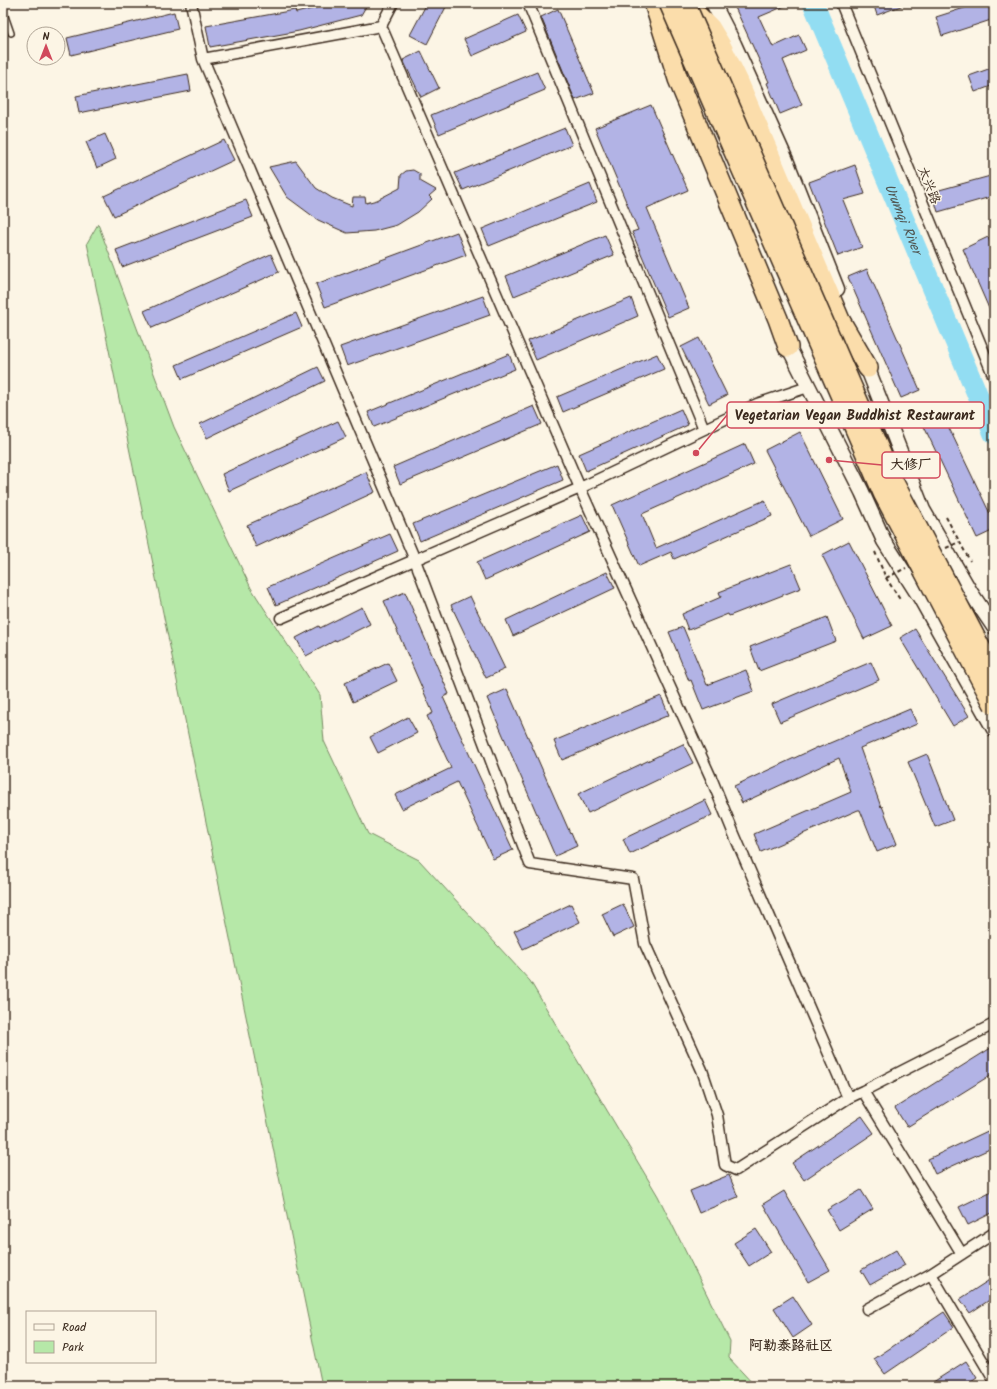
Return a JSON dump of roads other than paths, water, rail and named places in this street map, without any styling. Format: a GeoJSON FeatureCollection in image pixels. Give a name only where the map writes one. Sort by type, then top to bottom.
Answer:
{"type":"FeatureCollection","features":[{"type":"Feature","properties":{"kind":"highway"},"geometry":{"type":"LineString","coordinates":[[654,3],[678,79],[761,276],[788,347]]}},
{"type":"Feature","properties":{"kind":"highway"},"geometry":{"type":"LineString","coordinates":[[669,3],[883,493],[994,705]]}},
{"type":"Feature","properties":{"kind":"highway"},"geometry":{"type":"LineString","coordinates":[[685,3],[710,27],[729,61],[840,320],[868,368]]}},
{"type":"Feature","properties":{"kind":"highway"},"geometry":{"type":"LineString","coordinates":[[685,3],[892,478],[994,673]]}},
{"type":"Feature","properties":{"kind":"main road"},"geometry":{"type":"LineString","coordinates":[[647,3],[694,129],[760,293],[862,492],[884,541],[921,600],[994,729]]}},
{"type":"Feature","properties":{"kind":"main road"},"geometry":{"type":"LineString","coordinates":[[713,3],[734,44],[786,160],[923,510],[971,593],[994,627]]}},
{"type":"Feature","properties":{"kind":"street"},"geometry":{"type":"LineString","coordinates":[[191,3],[203,59],[415,560],[530,864],[633,879],[645,944],[702,1070],[717,1115],[725,1164],[736,1170],[848,1098],[994,1024]]}},
{"type":"Feature","properties":{"kind":"street"},"geometry":{"type":"LineString","coordinates":[[393,3],[382,26],[580,488],[712,780],[737,842],[848,1098]]}},
{"type":"Feature","properties":{"kind":"street"},"geometry":{"type":"LineString","coordinates":[[528,3],[704,429]]}},
{"type":"Feature","properties":{"kind":"street","name":"太兴路"},"geometry":{"type":"LineString","coordinates":[[841,3],[994,377]]}},
{"type":"Feature","properties":{"kind":"street"},"geometry":{"type":"LineString","coordinates":[[203,59],[382,26]]}},
{"type":"Feature","properties":{"kind":"street"},"geometry":{"type":"LineString","coordinates":[[281,618],[580,488],[757,404],[808,387]]}},
{"type":"Feature","properties":{"kind":"street"},"geometry":{"type":"LineString","coordinates":[[863,1091],[962,1254]]}},
{"type":"Feature","properties":{"kind":"street"},"geometry":{"type":"LineString","coordinates":[[867,1309],[931,1274],[994,1233]]}},
{"type":"Feature","properties":{"kind":"street"},"geometry":{"type":"LineString","coordinates":[[931,1274],[994,1380]]}},
{"type":"Feature","properties":{"kind":"lane"},"geometry":{"type":"LineString","coordinates":[[3,10],[11,33]]}},
{"type":"Feature","properties":{"kind":"waterway","name":"Urumqi River"},"geometry":{"type":"LineString","coordinates":[[813,3],[994,434]]}},
{"type":"Feature","properties":{"kind":"place","name":"Vegetarian Vegan Buddhist Restaurant"},"geometry":{"type":"Point","coordinates":[696,453]}},
{"type":"Feature","properties":{"kind":"place","name":"大修厂"},"geometry":{"type":"Point","coordinates":[829,460]}},
{"type":"Feature","properties":{"kind":"district","name":"阿勒泰路社区"},"geometry":{"type":"Point","coordinates":[791,1345]}}]}
